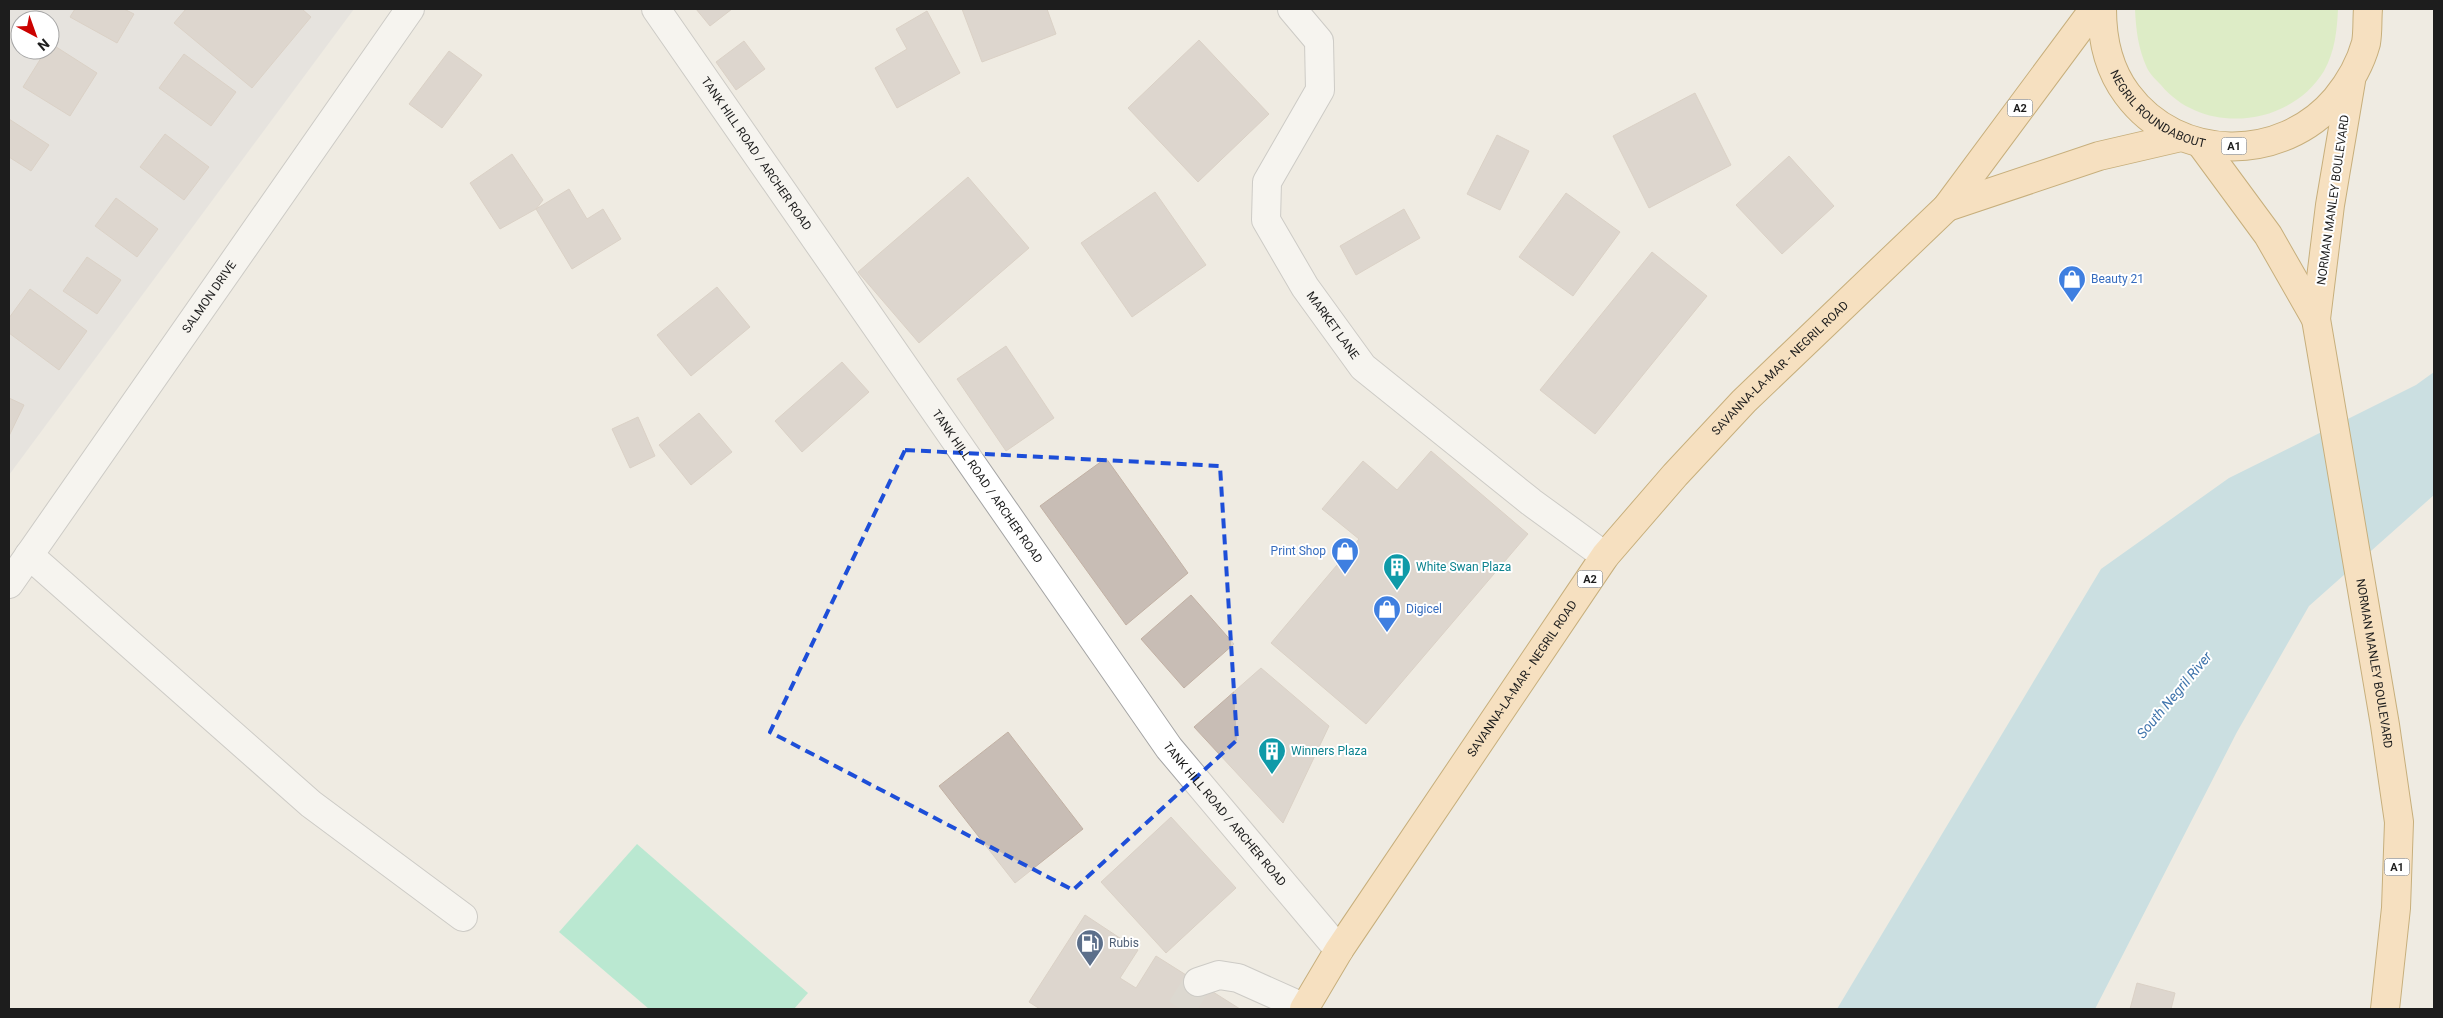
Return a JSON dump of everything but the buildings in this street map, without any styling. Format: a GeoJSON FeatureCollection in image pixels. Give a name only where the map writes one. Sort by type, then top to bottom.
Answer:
{"type":"FeatureCollection","features":[{"type":"Feature","properties":{"kind":"main road","name":"SAVANNA-LA-MAR - NEGRIL ROAD"},"geometry":{"type":"LineString","coordinates":[[1304,1009],[1339,950],[1605,556],[1675,475],[1744,401],[1948,207],[2094,9]]}},
{"type":"Feature","properties":{"kind":"main road","name":"NEGRIL ROUNDABOUT"},"geometry":{"type":"LineString","coordinates":[[2102,9],[2102,32],[2111,65],[2127,95],[2152,119],[2191,140],[2244,147],[2286,137],[2323,114],[2351,81],[2366,41],[2368,9]]}},
{"type":"Feature","properties":{"kind":"main road"},"geometry":{"type":"LineString","coordinates":[[2366,41],[2388,9]]}},
{"type":"Feature","properties":{"kind":"main road","name":"NORMAN MANLEY BOULEVARD"},"geometry":{"type":"LineString","coordinates":[[2351,81],[2330,205],[2316,319],[2385,725],[2399,822],[2396,908],[2385,1009]]}},
{"type":"Feature","properties":{"kind":"main road","name":"SAVANNA-LA-MAR - NEGRIL ROAD"},"geometry":{"type":"LineString","coordinates":[[1948,207],[2099,156],[2191,140]]}},
{"type":"Feature","properties":{"kind":"main road","name":"NORMAN MANLEY BOULEVARD"},"geometry":{"type":"LineString","coordinates":[[2191,140],[2268,235],[2316,319]]}},
{"type":"Feature","properties":{"kind":"street","name":"SALMON DRIVE"},"geometry":{"type":"LineString","coordinates":[[9,584],[410,9]]}},
{"type":"Feature","properties":{"kind":"street","name":"TANK HILL ROAD / ARCHER ROAD"},"geometry":{"type":"LineString","coordinates":[[656,9],[1169,748],[1339,950]]}},
{"type":"Feature","properties":{"kind":"street","name":"MARKET LANE"},"geometry":{"type":"LineString","coordinates":[[1292,9],[1319,41],[1320,90],[1267,182],[1266,220],[1305,287],[1363,367],[1531,502],[1605,556]]}},
{"type":"Feature","properties":{"kind":"street"},"geometry":{"type":"LineString","coordinates":[[29,555],[311,804],[463,917]]}},
{"type":"Feature","properties":{"kind":"street"},"geometry":{"type":"LineString","coordinates":[[1198,982],[1219,975],[1238,978],[1304,1009]]}},
{"type":"Feature","properties":{"kind":"highlighted area"},"geometry":{"type":"Polygon","coordinates":[[[905,450],[1220,466],[1237,740],[1073,890],[770,732],[905,450]]]}},
{"type":"Feature","properties":{"kind":"shaded area"},"geometry":{"type":"Polygon","coordinates":[[[9,9],[354,9],[9,475],[9,9]]]}},
{"type":"Feature","properties":{"kind":"green space"},"geometry":{"type":"Polygon","coordinates":[[[2135,9],[2338,9],[2336,33],[2331,56],[2324,71],[2309,90],[2290,104],[2269,113],[2246,118],[2222,118],[2199,112],[2179,101],[2150,72],[2141,53],[2135,9]]]}},
{"type":"Feature","properties":{"kind":"green space"},"geometry":{"type":"Polygon","coordinates":[[[637,844],[808,993],[794,1009],[649,1009],[559,932],[637,844]]]}},
{"type":"Feature","properties":{"kind":"water","name":"South Negril River"},"geometry":{"type":"Polygon","coordinates":[[[2434,372],[2434,495],[2309,606],[2237,732],[2095,1009],[1837,1009],[2101,569],[2229,478],[2416,385],[2434,372]]]}},
{"type":"Feature","properties":{"kind":"tunnel"},"geometry":{"type":"LineString","coordinates":[[1181,1009],[1198,982]]}},
{"type":"Feature","properties":{"kind":"place","name":"Beauty 21"},"geometry":{"type":"Point","coordinates":[2072,303]}},
{"type":"Feature","properties":{"kind":"place","name":"Print Shop"},"geometry":{"type":"Point","coordinates":[1345,575]}},
{"type":"Feature","properties":{"kind":"place","name":"White Swan Plaza"},"geometry":{"type":"Point","coordinates":[1397,591]}},
{"type":"Feature","properties":{"kind":"place","name":"Digicel"},"geometry":{"type":"Point","coordinates":[1387,633]}},
{"type":"Feature","properties":{"kind":"place","name":"Winners Plaza"},"geometry":{"type":"Point","coordinates":[1272,775]}},
{"type":"Feature","properties":{"kind":"place","name":"Rubis"},"geometry":{"type":"Point","coordinates":[1090,967]}}]}
